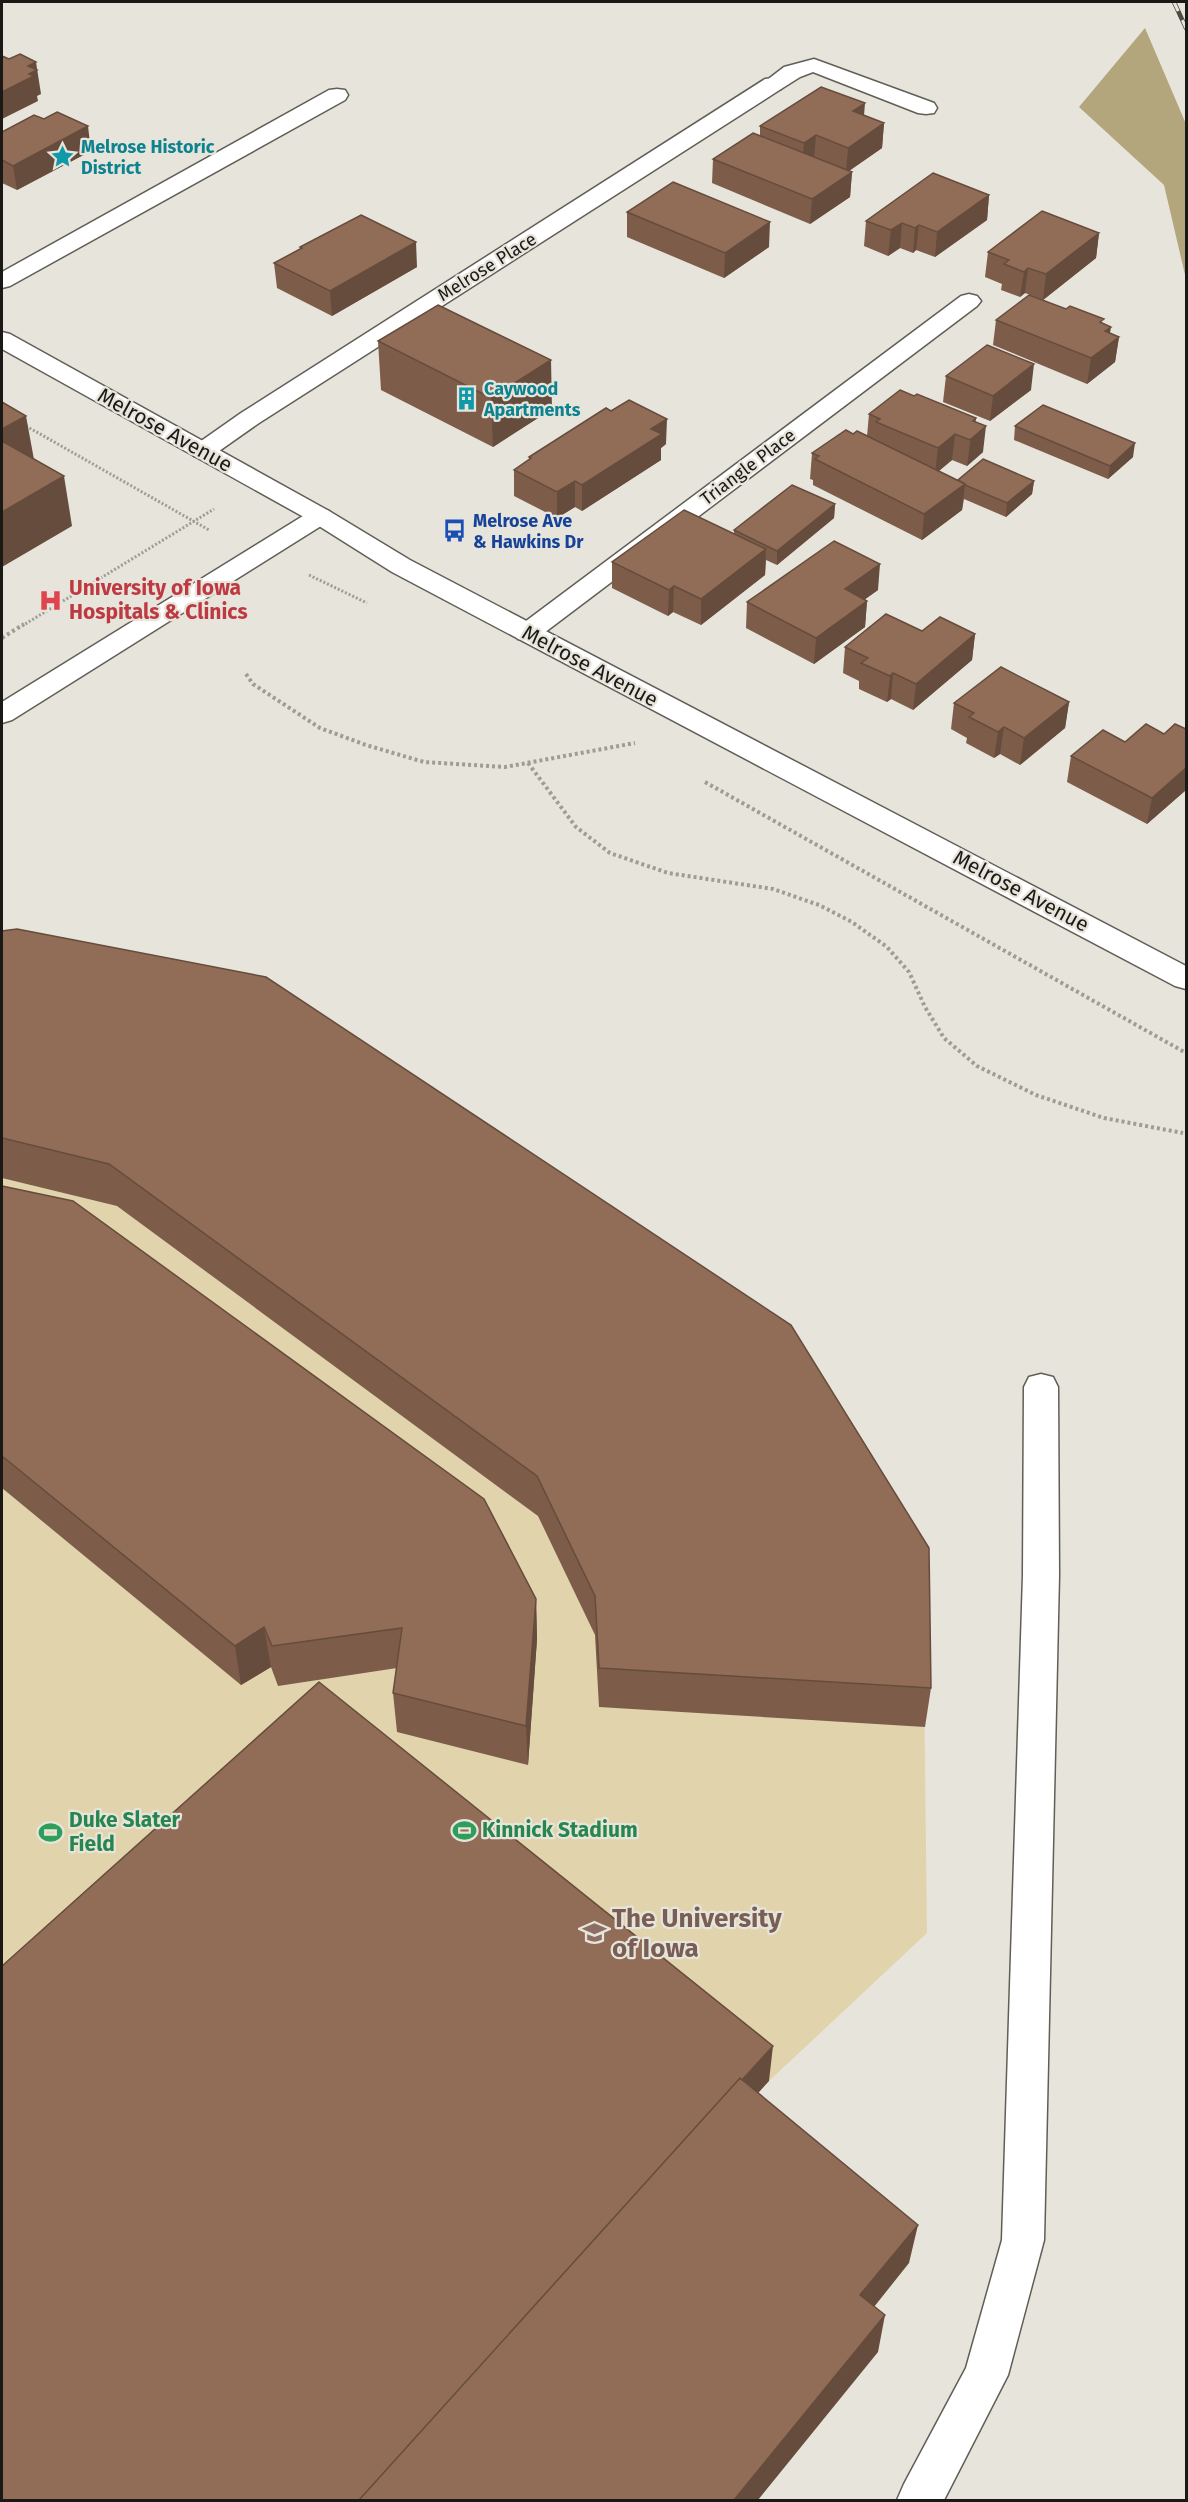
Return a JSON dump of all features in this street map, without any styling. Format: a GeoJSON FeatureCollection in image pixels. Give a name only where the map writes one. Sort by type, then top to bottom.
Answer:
{"type":"FeatureCollection","features":[{"type":"Feature","properties":{"kind":"street","name":"Melrose Place"},"geometry":{"type":"LineString","coordinates":[[202,451],[250,418],[792,72],[814,66],[926,108]]}},
{"type":"Feature","properties":{"kind":"street"},"geometry":{"type":"LineString","coordinates":[[2,281],[337,95]]}},
{"type":"Feature","properties":{"kind":"street","name":"Triangle Place"},"geometry":{"type":"LineString","coordinates":[[527,633],[969,301]]}},
{"type":"Feature","properties":{"kind":"street","name":"Melrose Avenue"},"geometry":{"type":"LineString","coordinates":[[2,339],[320,516],[379,554],[1186,979]]}},
{"type":"Feature","properties":{"kind":"street"},"geometry":{"type":"LineString","coordinates":[[2,714],[320,516]]}},
{"type":"Feature","properties":{"kind":"street"},"geometry":{"type":"LineString","coordinates":[[920,2500],[986,2376],[1023,2240],[1041,1575],[1041,1387]]}},
{"type":"Feature","properties":{"kind":"path"},"geometry":{"type":"LineString","coordinates":[[22,423],[192,522],[334,585],[374,606]]}},
{"type":"Feature","properties":{"kind":"path"},"geometry":{"type":"LineString","coordinates":[[2,638],[192,522]]}},
{"type":"Feature","properties":{"kind":"path"},"geometry":{"type":"LineString","coordinates":[[246,674],[253,684],[320,728],[366,745],[424,762],[506,767],[636,743],[627,738]]}},
{"type":"Feature","properties":{"kind":"path"},"geometry":{"type":"LineString","coordinates":[[528,763],[576,827],[610,853],[668,873],[773,889],[819,905],[852,922],[887,947],[909,972],[925,1007],[944,1038],[977,1066],[1036,1095],[1104,1118],[1183,1132]]}},
{"type":"Feature","properties":{"kind":"path"},"geometry":{"type":"LineString","coordinates":[[699,778],[1186,1053]]}},
{"type":"Feature","properties":{"kind":"shaded area"},"geometry":{"type":"Polygon","coordinates":[[[1145,28],[1186,124],[1186,279],[1164,185],[1079,107],[1145,28]]]}},
{"type":"Feature","properties":{"kind":"shaded area","name":"Kinnick Stadium"},"geometry":{"type":"Polygon","coordinates":[[[2,974],[923,1588],[927,1933],[769,2081],[736,2118],[909,2263],[854,2332],[2,2500],[2,974]]]}},
{"type":"Feature","properties":{"kind":"building"},"geometry":{"type":"Polygon","coordinates":[[[20,54],[36,62],[28,66],[37,70],[29,74],[34,76],[2,92],[2,56],[9,59],[20,54]]]}},
{"type":"Feature","properties":{"kind":"building"},"geometry":{"type":"Polygon","coordinates":[[[821,87],[865,103],[853,111],[884,123],[848,148],[816,135],[804,143],[760,126],[821,87]]]}},
{"type":"Feature","properties":{"kind":"building"},"geometry":{"type":"Polygon","coordinates":[[[57,112],[88,126],[13,166],[2,160],[2,132],[34,115],[44,119],[57,112]]]}},
{"type":"Feature","properties":{"kind":"building"},"geometry":{"type":"Polygon","coordinates":[[[753,133],[852,172],[812,199],[713,159],[753,133]]]}},
{"type":"Feature","properties":{"kind":"building"},"geometry":{"type":"Polygon","coordinates":[[[933,173],[989,195],[937,232],[919,225],[915,228],[902,223],[891,230],[866,221],[933,173]]]}},
{"type":"Feature","properties":{"kind":"building"},"geometry":{"type":"Polygon","coordinates":[[[673,182],[770,222],[725,253],[627,212],[673,182]]]}},
{"type":"Feature","properties":{"kind":"building"},"geometry":{"type":"Polygon","coordinates":[[[1042,211],[1099,233],[1046,274],[1028,268],[1024,272],[1004,264],[1009,260],[988,252],[1042,211]]]}},
{"type":"Feature","properties":{"kind":"building"},"geometry":{"type":"Polygon","coordinates":[[[361,215],[416,242],[330,291],[274,263],[302,248],[300,247],[361,215]]]}},
{"type":"Feature","properties":{"kind":"building"},"geometry":{"type":"Polygon","coordinates":[[[1029,295],[1066,309],[1070,306],[1104,319],[1100,322],[1111,327],[1105,331],[1119,337],[1091,358],[996,320],[1029,295]]]}},
{"type":"Feature","properties":{"kind":"building"},"geometry":{"type":"Polygon","coordinates":[[[438,305],[551,360],[491,398],[378,341],[438,305]]]}},
{"type":"Feature","properties":{"kind":"building"},"geometry":{"type":"Polygon","coordinates":[[[987,345],[1034,364],[993,396],[946,376],[987,345]]]}},
{"type":"Feature","properties":{"kind":"building"},"geometry":{"type":"Polygon","coordinates":[[[900,390],[914,396],[917,394],[976,418],[973,421],[986,426],[970,440],[955,434],[938,448],[876,422],[880,419],[869,414],[900,390]]]}},
{"type":"Feature","properties":{"kind":"building"},"geometry":{"type":"Polygon","coordinates":[[[629,400],[667,419],[651,429],[662,434],[582,485],[575,481],[557,492],[514,470],[531,458],[529,457],[606,408],[611,411],[629,400]]]}},
{"type":"Feature","properties":{"kind":"building"},"geometry":{"type":"Polygon","coordinates":[[[2,402],[26,416],[2,429],[2,402]]]}},
{"type":"Feature","properties":{"kind":"building"},"geometry":{"type":"Polygon","coordinates":[[[1043,405],[1135,443],[1110,466],[1015,426],[1043,405]]]}},
{"type":"Feature","properties":{"kind":"building"},"geometry":{"type":"Polygon","coordinates":[[[846,430],[853,434],[857,431],[965,484],[924,514],[815,459],[819,456],[812,453],[846,430]]]}},
{"type":"Feature","properties":{"kind":"building"},"geometry":{"type":"Polygon","coordinates":[[[2,441],[64,476],[2,512],[2,441]]]}},
{"type":"Feature","properties":{"kind":"building"},"geometry":{"type":"Polygon","coordinates":[[[983,459],[1034,481],[1007,503],[958,480],[983,459]]]}},
{"type":"Feature","properties":{"kind":"building"},"geometry":{"type":"Polygon","coordinates":[[[792,485],[835,504],[777,551],[734,530],[792,485]]]}},
{"type":"Feature","properties":{"kind":"building"},"geometry":{"type":"Polygon","coordinates":[[[684,510],[766,549],[701,599],[674,586],[669,590],[612,562],[684,510]]]}},
{"type":"Feature","properties":{"kind":"building"},"geometry":{"type":"Polygon","coordinates":[[[834,541],[880,564],[845,589],[867,601],[816,638],[747,602],[834,541]]]}},
{"type":"Feature","properties":{"kind":"building"},"geometry":{"type":"Polygon","coordinates":[[[886,614],[922,631],[940,617],[975,634],[916,684],[893,673],[890,676],[861,663],[868,658],[845,647],[886,614]]]}},
{"type":"Feature","properties":{"kind":"building"},"geometry":{"type":"Polygon","coordinates":[[[1001,667],[1069,702],[1024,738],[1004,727],[998,732],[969,717],[974,713],[954,703],[1001,667]]]}},
{"type":"Feature","properties":{"kind":"building"},"geometry":{"type":"Polygon","coordinates":[[[1146,724],[1164,734],[1175,724],[1186,729],[1186,768],[1152,798],[1071,756],[1103,730],[1125,742],[1146,724]]]}},
{"type":"Feature","properties":{"kind":"building"},"geometry":{"type":"Polygon","coordinates":[[[17,929],[266,977],[791,1325],[929,1548],[931,1688],[599,1668],[595,1596],[537,1476],[109,1164],[2,1138],[2,931],[17,929]]]}},
{"type":"Feature","properties":{"kind":"building"},"geometry":{"type":"Polygon","coordinates":[[[2,1186],[73,1201],[484,1499],[536,1599],[526,1726],[393,1693],[402,1628],[272,1646],[264,1627],[235,1646],[2,1456],[2,1186]]]}},
{"type":"Feature","properties":{"kind":"building"},"geometry":{"type":"Polygon","coordinates":[[[319,1682],[773,2046],[742,2080],[740,2078],[359,2500],[2,2500],[2,1966],[319,1682]]]}},
{"type":"Feature","properties":{"kind":"building"},"geometry":{"type":"Polygon","coordinates":[[[740,2078],[918,2225],[860,2295],[885,2315],[734,2500],[359,2500],[740,2078]]]}},
{"type":"Feature","properties":{"kind":"railway"},"geometry":{"type":"LineString","coordinates":[[1174,2],[1186,28]]}},
{"type":"Feature","properties":{"kind":"place","name":"Melrose Historic District"},"geometry":{"type":"Point","coordinates":[63,157]}},
{"type":"Feature","properties":{"kind":"place","name":"Caywood Apartments"},"geometry":{"type":"Point","coordinates":[466,399]}},
{"type":"Feature","properties":{"kind":"place","name":"Melrose Ave & Hawkins Dr"},"geometry":{"type":"Point","coordinates":[455,531]}},
{"type":"Feature","properties":{"kind":"place","name":"University of Iowa Hospitals & Clinics"},"geometry":{"type":"Point","coordinates":[51,600]}},
{"type":"Feature","properties":{"kind":"place","name":"Kinnick Stadium"},"geometry":{"type":"Point","coordinates":[464,1830]}},
{"type":"Feature","properties":{"kind":"place","name":"Duke Slater Field"},"geometry":{"type":"Point","coordinates":[51,1832]}},
{"type":"Feature","properties":{"kind":"place","name":"The University of Iowa"},"geometry":{"type":"Point","coordinates":[594,1933]}}]}
